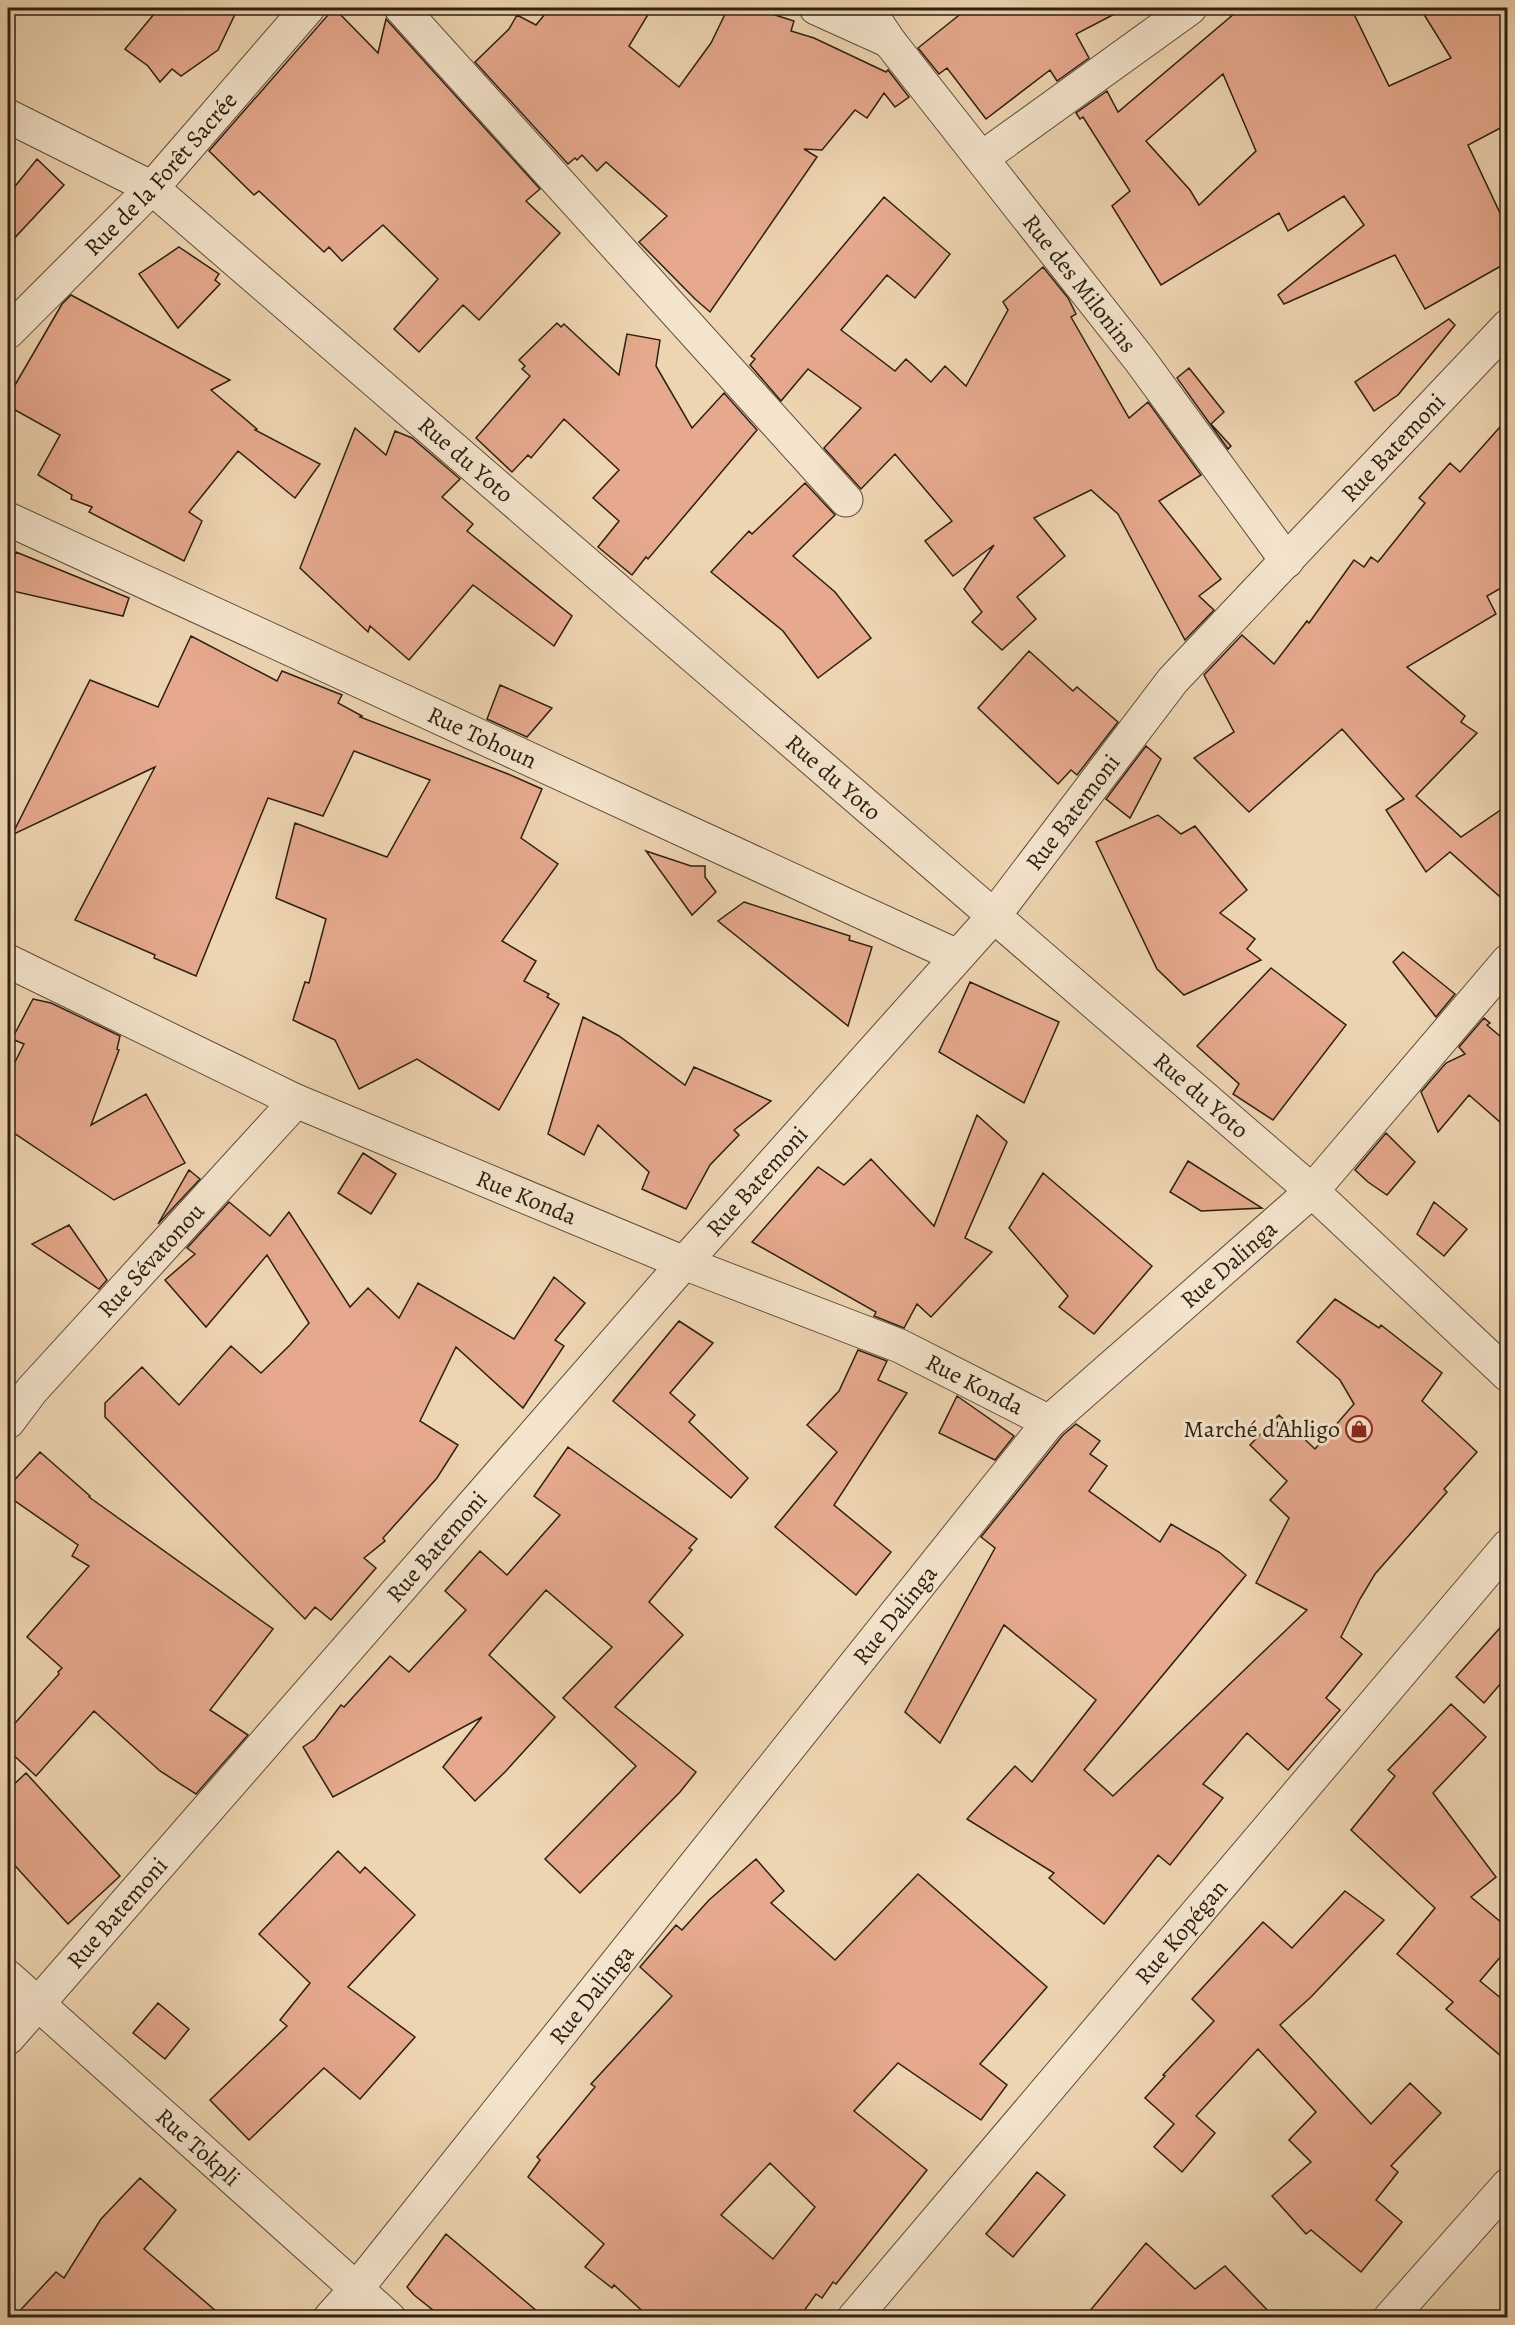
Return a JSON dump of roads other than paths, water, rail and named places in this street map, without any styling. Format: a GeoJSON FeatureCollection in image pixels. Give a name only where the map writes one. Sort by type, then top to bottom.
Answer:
{"type":"FeatureCollection","features":[{"type":"Feature","properties":{"kind":"street","name":"Rue de la Forêt Sacrée"},"geometry":{"type":"LineString","coordinates":[[8,332],[152,188],[308,8]]}},
{"type":"Feature","properties":{"kind":"street"},"geometry":{"type":"LineString","coordinates":[[401,8],[846,500]]}},
{"type":"Feature","properties":{"kind":"street"},"geometry":{"type":"LineString","coordinates":[[816,8],[889,41]]}},
{"type":"Feature","properties":{"kind":"street","name":"Rue des Milonins"},"geometry":{"type":"LineString","coordinates":[[867,8],[889,41],[1140,360],[1287,561]]}},
{"type":"Feature","properties":{"kind":"street"},"geometry":{"type":"LineString","coordinates":[[982,158],[1190,8]]}},
{"type":"Feature","properties":{"kind":"street","name":"Rue du Yoto"},"geometry":{"type":"LineString","coordinates":[[8,116],[152,188],[1312,1191],[1508,1375]]}},
{"type":"Feature","properties":{"kind":"street","name":"Rue Batemoni"},"geometry":{"type":"LineString","coordinates":[[8,2038],[684,1263],[993,917],[1173,680],[1508,326]]}},
{"type":"Feature","properties":{"kind":"street","name":"Rue Tohoun"},"geometry":{"type":"LineString","coordinates":[[8,519],[957,956]]}},
{"type":"Feature","properties":{"kind":"street","name":"Rue Dalinga"},"geometry":{"type":"LineString","coordinates":[[330,2318],[357,2288],[1049,1422],[1312,1191],[1508,960]]}},
{"type":"Feature","properties":{"kind":"street","name":"Rue Konda"},"geometry":{"type":"LineString","coordinates":[[8,961],[296,1101],[684,1263],[900,1346],[1049,1422]]}},
{"type":"Feature","properties":{"kind":"street","name":"Rue Sévatonou"},"geometry":{"type":"LineString","coordinates":[[8,1422],[20,1386],[296,1101]]}},
{"type":"Feature","properties":{"kind":"street","name":"Rue Kopégan"},"geometry":{"type":"LineString","coordinates":[[854,2318],[1508,1546]]}},
{"type":"Feature","properties":{"kind":"street","name":"Rue Tokpli"},"geometry":{"type":"LineString","coordinates":[[8,1977],[389,2318]]}},
{"type":"Feature","properties":{"kind":"street"},"geometry":{"type":"LineString","coordinates":[[1390,2318],[1508,2185]]}},
{"type":"Feature","properties":{"kind":"place","name":"Marché d'Ahligo"},"geometry":{"type":"Point","coordinates":[1359,1429]}}]}
